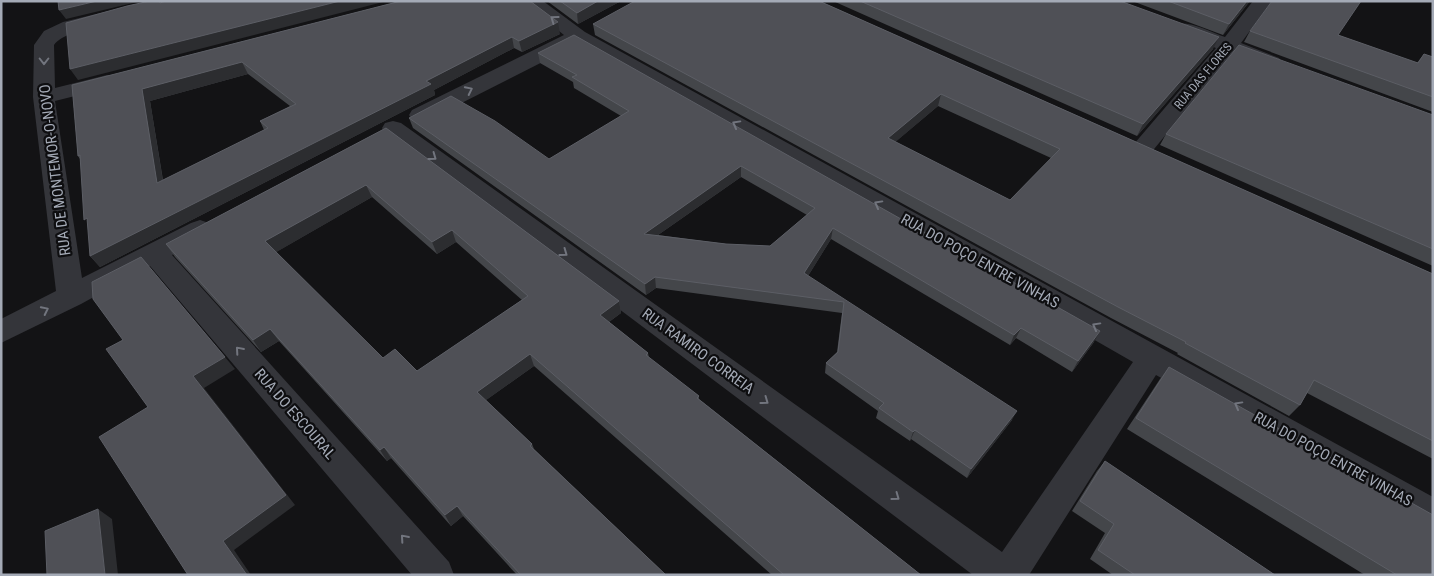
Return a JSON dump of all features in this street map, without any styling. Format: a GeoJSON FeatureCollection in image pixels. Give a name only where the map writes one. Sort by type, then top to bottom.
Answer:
{"type":"FeatureCollection","features":[{"type":"Feature","properties":{"kind":"street","name":"RUA DE MONTEMOR-O-NOVO"},"geometry":{"type":"LineString","coordinates":[[71,297],[44,97],[44,45],[51,35],[70,26],[175,1]]}},
{"type":"Feature","properties":{"kind":"street","name":"RUA DO POÇO ENTRE VINHAS"},"geometry":{"type":"LineString","coordinates":[[530,1],[578,36],[1433,515]]}},
{"type":"Feature","properties":{"kind":"street","name":"RUA DAS FLORES"},"geometry":{"type":"LineString","coordinates":[[1142,149],[1229,45],[1263,1]]}},
{"type":"Feature","properties":{"kind":"street"},"geometry":{"type":"LineString","coordinates":[[1164,22],[1294,70]]}},
{"type":"Feature","properties":{"kind":"street"},"geometry":{"type":"LineString","coordinates":[[578,36],[601,23]]}},
{"type":"Feature","properties":{"kind":"street","name":"RUA RAMIRO CORREIA"},"geometry":{"type":"LineString","coordinates":[[578,36],[385,132],[1003,575]]}},
{"type":"Feature","properties":{"kind":"street"},"geometry":{"type":"LineString","coordinates":[[44,97],[121,77]]}},
{"type":"Feature","properties":{"kind":"street"},"geometry":{"type":"LineString","coordinates":[[1,332],[216,220]]}},
{"type":"Feature","properties":{"kind":"street","name":"RUA DO ESCOURAL"},"geometry":{"type":"LineString","coordinates":[[154,253],[436,575]]}},
{"type":"Feature","properties":{"kind":"street"},"geometry":{"type":"LineString","coordinates":[[1008,575],[1152,357]]}},
{"type":"Feature","properties":{"kind":"building"},"geometry":{"type":"Polygon","coordinates":[[[58,1],[97,1],[59,10],[58,1]]]}},
{"type":"Feature","properties":{"kind":"building"},"geometry":{"type":"Polygon","coordinates":[[[150,1],[159,1],[160,3],[166,1],[340,1],[70,69],[66,23],[150,1]]]}},
{"type":"Feature","properties":{"kind":"building"},"geometry":{"type":"Polygon","coordinates":[[[401,1],[530,1],[558,22],[519,41],[512,37],[426,81],[431,84],[90,256],[87,218],[84,220],[80,155],[78,156],[72,85],[401,1]],[[242,62],[142,89],[157,183],[268,128],[260,121],[296,104],[242,62]]]}},
{"type":"Feature","properties":{"kind":"building"},"geometry":{"type":"Polygon","coordinates":[[[560,1],[598,1],[577,13],[560,1]]]}},
{"type":"Feature","properties":{"kind":"building"},"geometry":{"type":"Polygon","coordinates":[[[635,1],[819,1],[1433,274],[1433,441],[1314,380],[1300,405],[593,24],[635,1]],[[941,94],[888,138],[1010,200],[1060,149],[941,94]]]}},
{"type":"Feature","properties":{"kind":"building"},"geometry":{"type":"Polygon","coordinates":[[[860,1],[1120,1],[1219,37],[1143,124],[860,1]]]}},
{"type":"Feature","properties":{"kind":"building"},"geometry":{"type":"Polygon","coordinates":[[[1168,1],[1247,1],[1229,24],[1168,1]]]}},
{"type":"Feature","properties":{"kind":"building"},"geometry":{"type":"Polygon","coordinates":[[[1272,1],[1361,1],[1338,35],[1418,63],[1424,54],[1433,57],[1433,97],[1250,31],[1272,1]]]}},
{"type":"Feature","properties":{"kind":"building"},"geometry":{"type":"Polygon","coordinates":[[[574,35],[1100,331],[1078,361],[1021,328],[1014,335],[833,228],[804,273],[1017,411],[971,469],[915,430],[913,432],[879,408],[884,403],[826,363],[838,352],[844,302],[655,277],[645,284],[409,118],[451,96],[495,121],[549,159],[629,111],[572,77],[577,75],[538,53],[574,35]],[[741,166],[644,234],[726,244],[770,246],[815,208],[741,166]]]}},
{"type":"Feature","properties":{"kind":"building"},"geometry":{"type":"Polygon","coordinates":[[[1239,45],[1433,115],[1433,249],[1166,134],[1239,45]]]}},
{"type":"Feature","properties":{"kind":"building"},"geometry":{"type":"Polygon","coordinates":[[[386,128],[619,301],[600,315],[648,353],[646,355],[699,396],[697,398],[921,575],[784,575],[530,354],[477,392],[532,444],[530,446],[666,575],[521,575],[457,506],[445,515],[384,447],[380,450],[270,329],[253,340],[166,244],[386,128]],[[366,185],[265,241],[383,358],[395,349],[417,371],[528,296],[452,230],[432,242],[366,185]]]}},
{"type":"Feature","properties":{"kind":"building"},"geometry":{"type":"Polygon","coordinates":[[[141,257],[225,357],[193,376],[286,495],[223,541],[247,575],[188,575],[99,437],[148,407],[106,349],[123,340],[93,299],[92,282],[141,257]]]}},
{"type":"Feature","properties":{"kind":"building"},"geometry":{"type":"Polygon","coordinates":[[[1169,367],[1433,515],[1433,575],[1397,575],[1136,418],[1169,367]]]}},
{"type":"Feature","properties":{"kind":"building"},"geometry":{"type":"Polygon","coordinates":[[[1105,461],[1275,575],[1135,575],[1098,550],[1114,524],[1080,501],[1105,461]]]}},
{"type":"Feature","properties":{"kind":"building"},"geometry":{"type":"Polygon","coordinates":[[[98,509],[105,575],[47,575],[45,531],[98,509]]]}}]}
